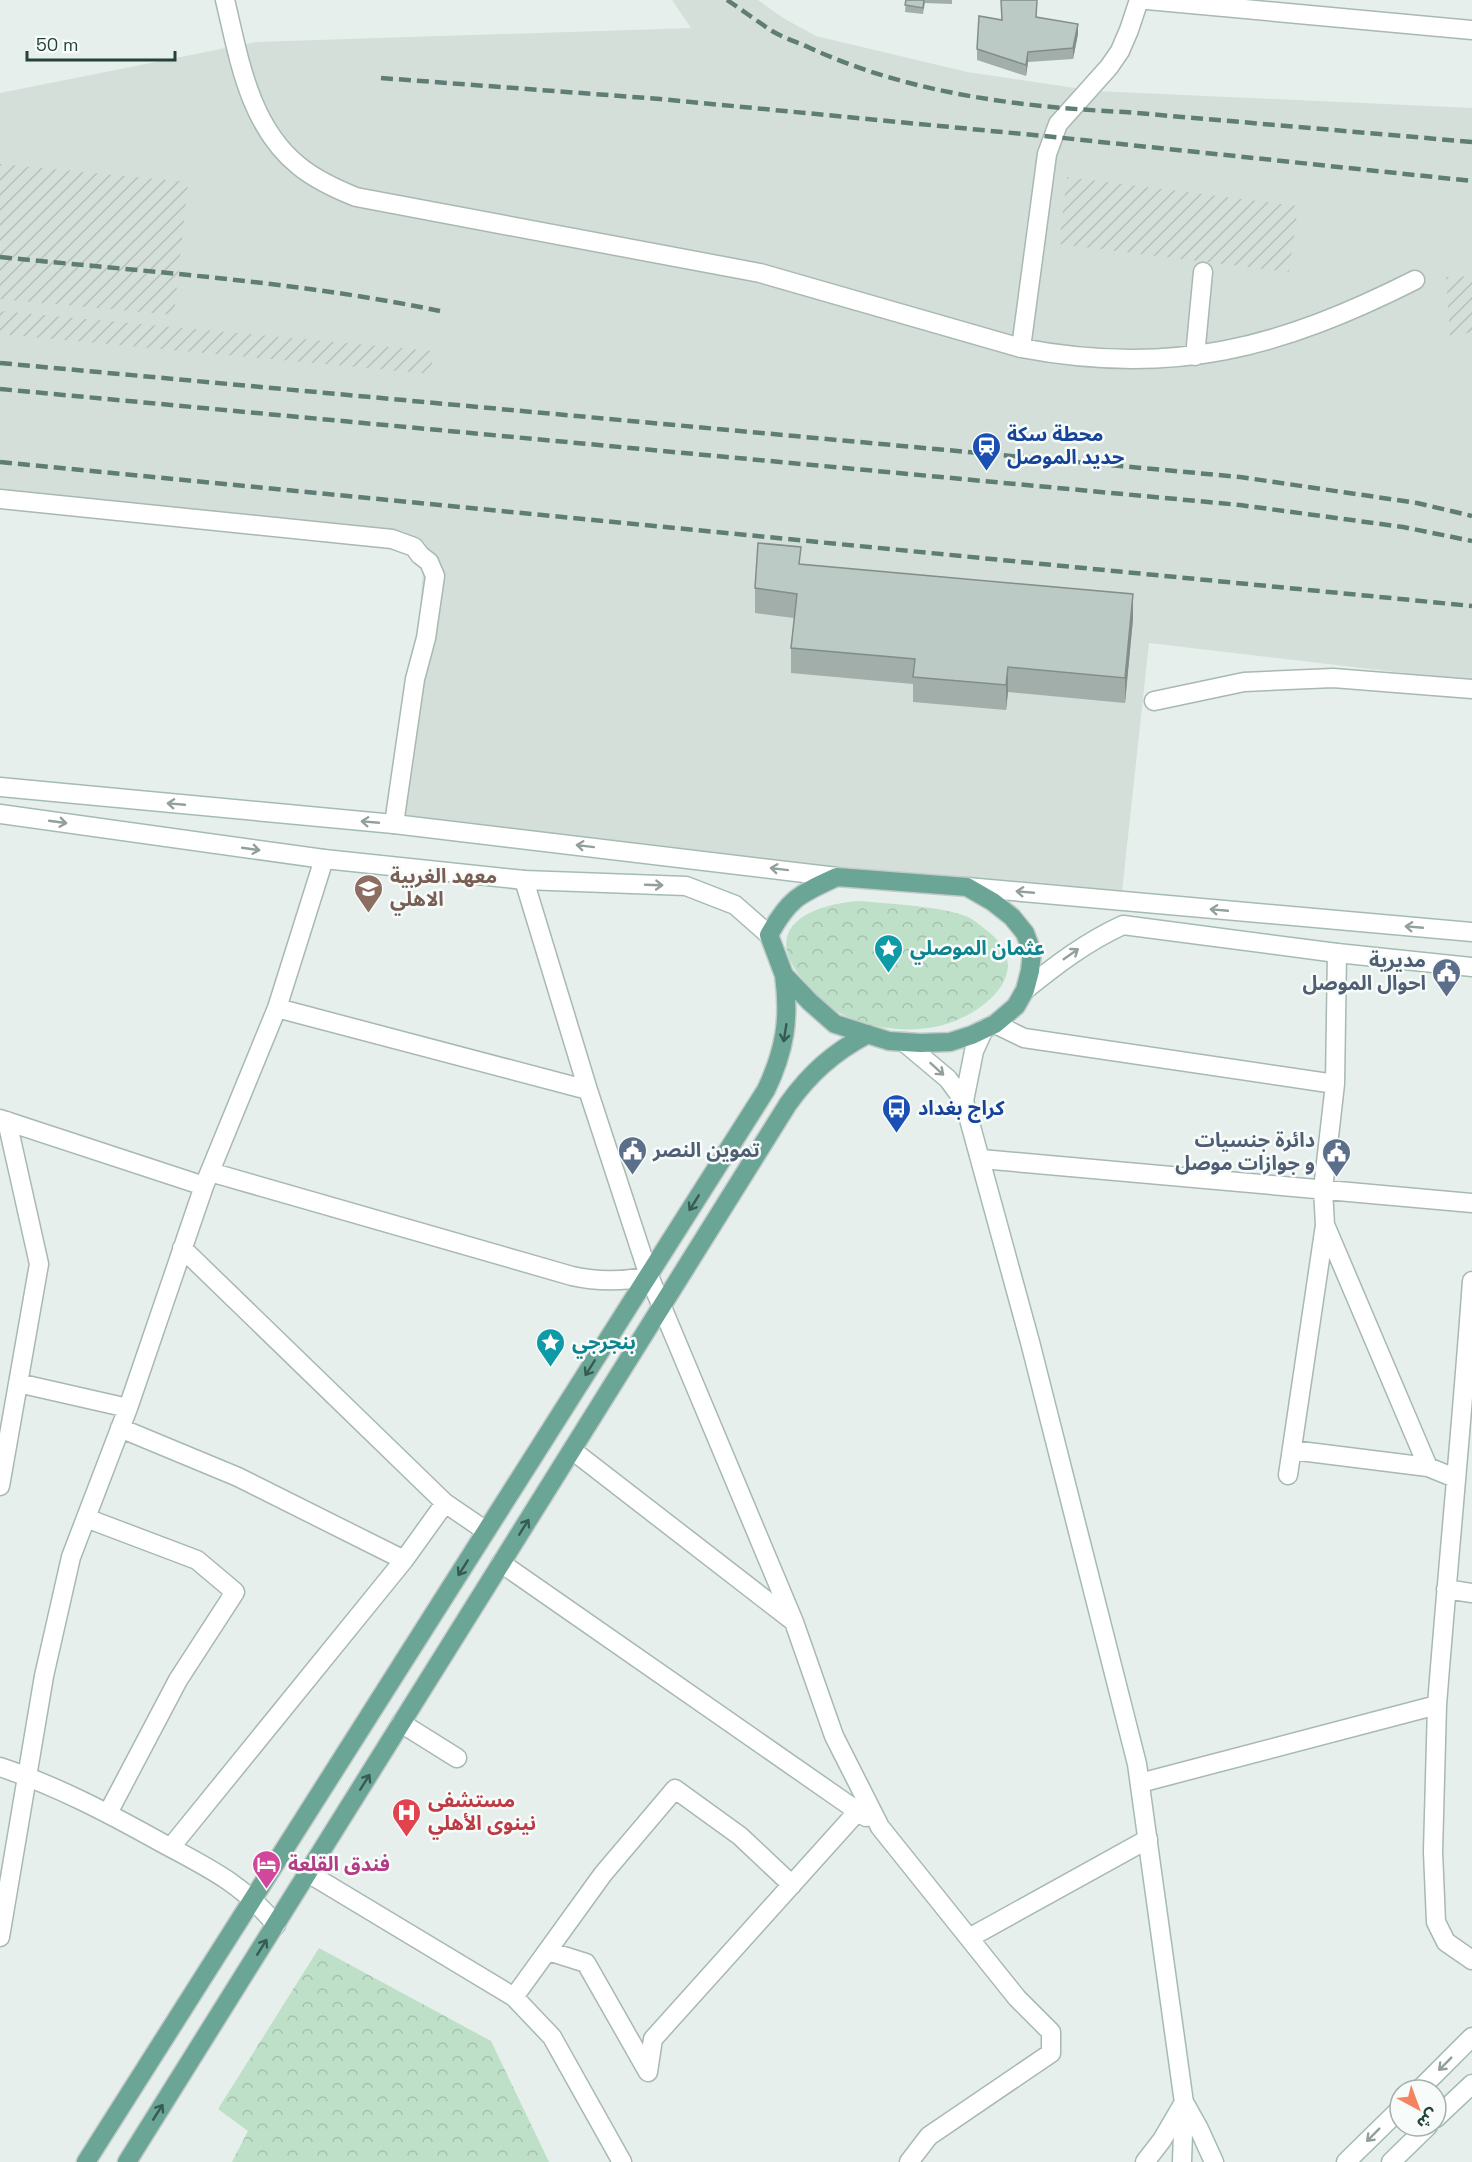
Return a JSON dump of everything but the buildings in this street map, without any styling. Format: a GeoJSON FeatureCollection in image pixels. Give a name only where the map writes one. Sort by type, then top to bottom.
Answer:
{"type":"FeatureCollection","features":[{"type":"Feature","properties":{"kind":"main road"},"geometry":{"type":"LineString","coordinates":[[86,2162],[766,1090],[776,1069],[787,1022],[784,975],[769,935],[781,912],[798,896],[837,878],[967,887],[993,902],[1012,917],[1024,933],[1032,952],[1025,990],[1016,1006],[990,1027],[950,1042],[889,1041],[835,1024],[784,975]]}},
{"type":"Feature","properties":{"kind":"main road"},"geometry":{"type":"LineString","coordinates":[[127,2162],[801,1086],[831,1056],[868,1034]]}},
{"type":"Feature","properties":{"kind":"street"},"geometry":{"type":"LineString","coordinates":[[225,0],[251,98],[267,127],[287,155],[299,166],[316,178],[356,197],[760,273],[1021,348],[1053,354],[1113,360],[1159,360],[1195,356],[1278,339],[1327,321],[1415,280]]}},
{"type":"Feature","properties":{"kind":"street"},"geometry":{"type":"LineString","coordinates":[[1021,348],[1047,154],[1058,124],[1109,67],[1120,51],[1139,0]]}},
{"type":"Feature","properties":{"kind":"street"},"geometry":{"type":"LineString","coordinates":[[1147,0],[1318,8],[1472,30]]}},
{"type":"Feature","properties":{"kind":"street"},"geometry":{"type":"LineString","coordinates":[[1195,356],[1203,272]]}},
{"type":"Feature","properties":{"kind":"street"},"geometry":{"type":"LineString","coordinates":[[0,499],[392,539],[414,547],[429,562],[435,576],[426,638],[415,679],[394,824]]}},
{"type":"Feature","properties":{"kind":"street"},"geometry":{"type":"LineString","coordinates":[[1154,701],[1244,682],[1333,678],[1472,689]]}},
{"type":"Feature","properties":{"kind":"street"},"geometry":{"type":"LineString","coordinates":[[0,787],[394,824],[837,878]]}},
{"type":"Feature","properties":{"kind":"street"},"geometry":{"type":"LineString","coordinates":[[0,814],[324,859],[524,880],[686,886],[735,905],[769,935]]}},
{"type":"Feature","properties":{"kind":"street"},"geometry":{"type":"LineString","coordinates":[[0,1936],[29,1777],[44,1676],[71,1557],[128,1408],[207,1179],[277,1008],[324,859]]}},
{"type":"Feature","properties":{"kind":"street"},"geometry":{"type":"LineString","coordinates":[[524,880],[588,1090],[649,1276],[794,1622],[834,1736],[880,1827],[1017,1998],[1051,2032],[1051,2053],[929,2136],[909,2162]]}},
{"type":"Feature","properties":{"kind":"street"},"geometry":{"type":"LineString","coordinates":[[967,887],[1472,932]]}},
{"type":"Feature","properties":{"kind":"street"},"geometry":{"type":"LineString","coordinates":[[1025,990],[1070,954],[1098,936],[1123,925],[1337,953],[1472,967]]}},
{"type":"Feature","properties":{"kind":"street"},"geometry":{"type":"LineString","coordinates":[[1288,1475],[1325,1225],[1323,1189],[1335,1084],[1337,953]]}},
{"type":"Feature","properties":{"kind":"street"},"geometry":{"type":"LineString","coordinates":[[277,1008],[588,1090]]}},
{"type":"Feature","properties":{"kind":"street"},"geometry":{"type":"LineString","coordinates":[[964,1101],[974,1052],[990,1027],[1024,1038],[1335,1084]]}},
{"type":"Feature","properties":{"kind":"street"},"geometry":{"type":"LineString","coordinates":[[904,1042],[948,1079],[964,1101],[1131,1741],[1140,1783],[1184,2103],[1182,2162]]}},
{"type":"Feature","properties":{"kind":"street"},"geometry":{"type":"LineString","coordinates":[[3,1120],[207,1179],[572,1276],[614,1281],[649,1276]]}},
{"type":"Feature","properties":{"kind":"street"},"geometry":{"type":"LineString","coordinates":[[0,1486],[39,1264],[3,1120]]}},
{"type":"Feature","properties":{"kind":"street"},"geometry":{"type":"LineString","coordinates":[[981,1160],[1472,1203]]}},
{"type":"Feature","properties":{"kind":"street"},"geometry":{"type":"LineString","coordinates":[[1325,1225],[1428,1467]]}},
{"type":"Feature","properties":{"kind":"street"},"geometry":{"type":"LineString","coordinates":[[182,1248],[445,1503],[486,1532]]}},
{"type":"Feature","properties":{"kind":"street"},"geometry":{"type":"LineString","coordinates":[[1472,1281],[1468,1401],[1455,1478],[1437,1705],[1433,1852],[1436,1922],[1446,1942],[1472,1960]]}},
{"type":"Feature","properties":{"kind":"street"},"geometry":{"type":"LineString","coordinates":[[18,1383],[128,1408]]}},
{"type":"Feature","properties":{"kind":"street"},"geometry":{"type":"LineString","coordinates":[[120,1428],[238,1477],[404,1560]]}},
{"type":"Feature","properties":{"kind":"street"},"geometry":{"type":"LineString","coordinates":[[572,1449],[794,1622]]}},
{"type":"Feature","properties":{"kind":"street"},"geometry":{"type":"LineString","coordinates":[[1292,1449],[1428,1467],[1455,1478]]}},
{"type":"Feature","properties":{"kind":"street"},"geometry":{"type":"LineString","coordinates":[[171,1847],[404,1560],[445,1503]]}},
{"type":"Feature","properties":{"kind":"street"},"geometry":{"type":"LineString","coordinates":[[86,1518],[198,1560],[235,1592],[178,1680],[108,1813]]}},
{"type":"Feature","properties":{"kind":"street"},"geometry":{"type":"LineString","coordinates":[[501,1563],[880,1827]]}},
{"type":"Feature","properties":{"kind":"street"},"geometry":{"type":"LineString","coordinates":[[1446,1589],[1472,1593]]}},
{"type":"Feature","properties":{"kind":"street"},"geometry":{"type":"LineString","coordinates":[[1140,1783],[1437,1705]]}},
{"type":"Feature","properties":{"kind":"street"},"geometry":{"type":"LineString","coordinates":[[401,1723],[457,1758]]}},
{"type":"Feature","properties":{"kind":"street"},"geometry":{"type":"LineString","coordinates":[[0,1767],[29,1777],[108,1813],[227,1879],[253,1899],[276,1925]]}},
{"type":"Feature","properties":{"kind":"street"},"geometry":{"type":"LineString","coordinates":[[514,1997],[603,1874],[675,1789],[740,1836],[792,1885]]}},
{"type":"Feature","properties":{"kind":"street"},"geometry":{"type":"LineString","coordinates":[[548,1951],[586,1963],[648,2072],[653,2039],[858,1812]]}},
{"type":"Feature","properties":{"kind":"street"},"geometry":{"type":"LineString","coordinates":[[969,1938],[1148,1839]]}},
{"type":"Feature","properties":{"kind":"street"},"geometry":{"type":"LineString","coordinates":[[308,1873],[514,1997],[552,2037],[622,2162]]}},
{"type":"Feature","properties":{"kind":"street"},"geometry":{"type":"LineString","coordinates":[[1431,2078],[1472,2037]]}},
{"type":"Feature","properties":{"kind":"street"},"geometry":{"type":"LineString","coordinates":[[1448,2107],[1472,2084]]}},
{"type":"Feature","properties":{"kind":"street"},"geometry":{"type":"LineString","coordinates":[[1145,2162],[1162,2140],[1184,2103]]}},
{"type":"Feature","properties":{"kind":"street"},"geometry":{"type":"LineString","coordinates":[[1184,2103],[1214,2162]]}},
{"type":"Feature","properties":{"kind":"street"},"geometry":{"type":"LineString","coordinates":[[1346,2162],[1388,2121]]}},
{"type":"Feature","properties":{"kind":"street"},"geometry":{"type":"LineString","coordinates":[[1390,2162],[1415,2138]]}},
{"type":"Feature","properties":{"kind":"shaded area"},"geometry":{"type":"Polygon","coordinates":[[[672,0],[758,0],[783,18],[816,36],[967,72],[1096,91],[1472,108],[1472,681],[1149,643],[1121,901],[394,824],[415,679],[425,542],[0,496],[0,93],[256,42],[691,28],[672,0]]]}},
{"type":"Feature","properties":{"kind":"shaded area"},"geometry":{"type":"Polygon","coordinates":[[[0,164],[188,182],[174,315],[0,299],[0,164]]]}},
{"type":"Feature","properties":{"kind":"shaded area"},"geometry":{"type":"Polygon","coordinates":[[[1067,177],[1298,206],[1289,272],[1059,244],[1067,177]]]}},
{"type":"Feature","properties":{"kind":"shaded area"},"geometry":{"type":"Polygon","coordinates":[[[1472,276],[1472,332],[1450,336],[1446,277],[1472,276]]]}},
{"type":"Feature","properties":{"kind":"shaded area"},"geometry":{"type":"Polygon","coordinates":[[[0,311],[433,351],[431,374],[0,334],[0,311]]]}},
{"type":"Feature","properties":{"kind":"green space"},"geometry":{"type":"Polygon","coordinates":[[[860,901],[945,910],[974,920],[1003,948],[1008,962],[1006,976],[999,990],[974,1011],[943,1025],[930,1028],[903,1029],[876,1026],[838,1012],[824,1002],[804,981],[791,962],[786,947],[788,933],[796,922],[808,914],[824,907],[860,901]]]}},
{"type":"Feature","properties":{"kind":"green space"},"geometry":{"type":"Polygon","coordinates":[[[319,1948],[491,2041],[549,2162],[232,2162],[248,2131],[218,2109],[319,1948]]]}},
{"type":"Feature","properties":{"kind":"railway"},"geometry":{"type":"LineString","coordinates":[[727,0],[777,33],[847,63],[925,87],[964,95],[1085,110],[1472,142]]}},
{"type":"Feature","properties":{"kind":"railway"},"geometry":{"type":"LineString","coordinates":[[381,78],[660,99],[1472,181]]}},
{"type":"Feature","properties":{"kind":"railway"},"geometry":{"type":"LineString","coordinates":[[0,257],[276,285],[440,311]]}},
{"type":"Feature","properties":{"kind":"railway"},"geometry":{"type":"LineString","coordinates":[[0,363],[1240,477],[1417,503],[1472,516]]}},
{"type":"Feature","properties":{"kind":"railway"},"geometry":{"type":"LineString","coordinates":[[0,389],[1240,505],[1403,527],[1472,541]]}},
{"type":"Feature","properties":{"kind":"railway"},"geometry":{"type":"LineString","coordinates":[[0,462],[1472,606]]}},
{"type":"Feature","properties":{"kind":"place","name":"محطة سكة حديد الموصل"},"geometry":{"type":"Point","coordinates":[986,472]}},
{"type":"Feature","properties":{"kind":"place","name":"معهد الغربية الاهلي"},"geometry":{"type":"Point","coordinates":[369,914]}},
{"type":"Feature","properties":{"kind":"place","name":"عثمان الموصلي"},"geometry":{"type":"Point","coordinates":[889,974]}},
{"type":"Feature","properties":{"kind":"place","name":"مديرية احوال الموصل"},"geometry":{"type":"Point","coordinates":[1447,998]}},
{"type":"Feature","properties":{"kind":"place","name":"كراج بغداد"},"geometry":{"type":"Point","coordinates":[897,1134]}},
{"type":"Feature","properties":{"kind":"place","name":"تموين النصر"},"geometry":{"type":"Point","coordinates":[632,1176]}},
{"type":"Feature","properties":{"kind":"place","name":"دائرة جنسيات و جوازات موصل"},"geometry":{"type":"Point","coordinates":[1336,1178]}},
{"type":"Feature","properties":{"kind":"place","name":"بنجرجي"},"geometry":{"type":"Point","coordinates":[551,1368]}},
{"type":"Feature","properties":{"kind":"place","name":"مستشفى نينوى الأهلي"},"geometry":{"type":"Point","coordinates":[407,1838]}},
{"type":"Feature","properties":{"kind":"place","name":"فندق القلعة"},"geometry":{"type":"Point","coordinates":[267,1890]}}]}
